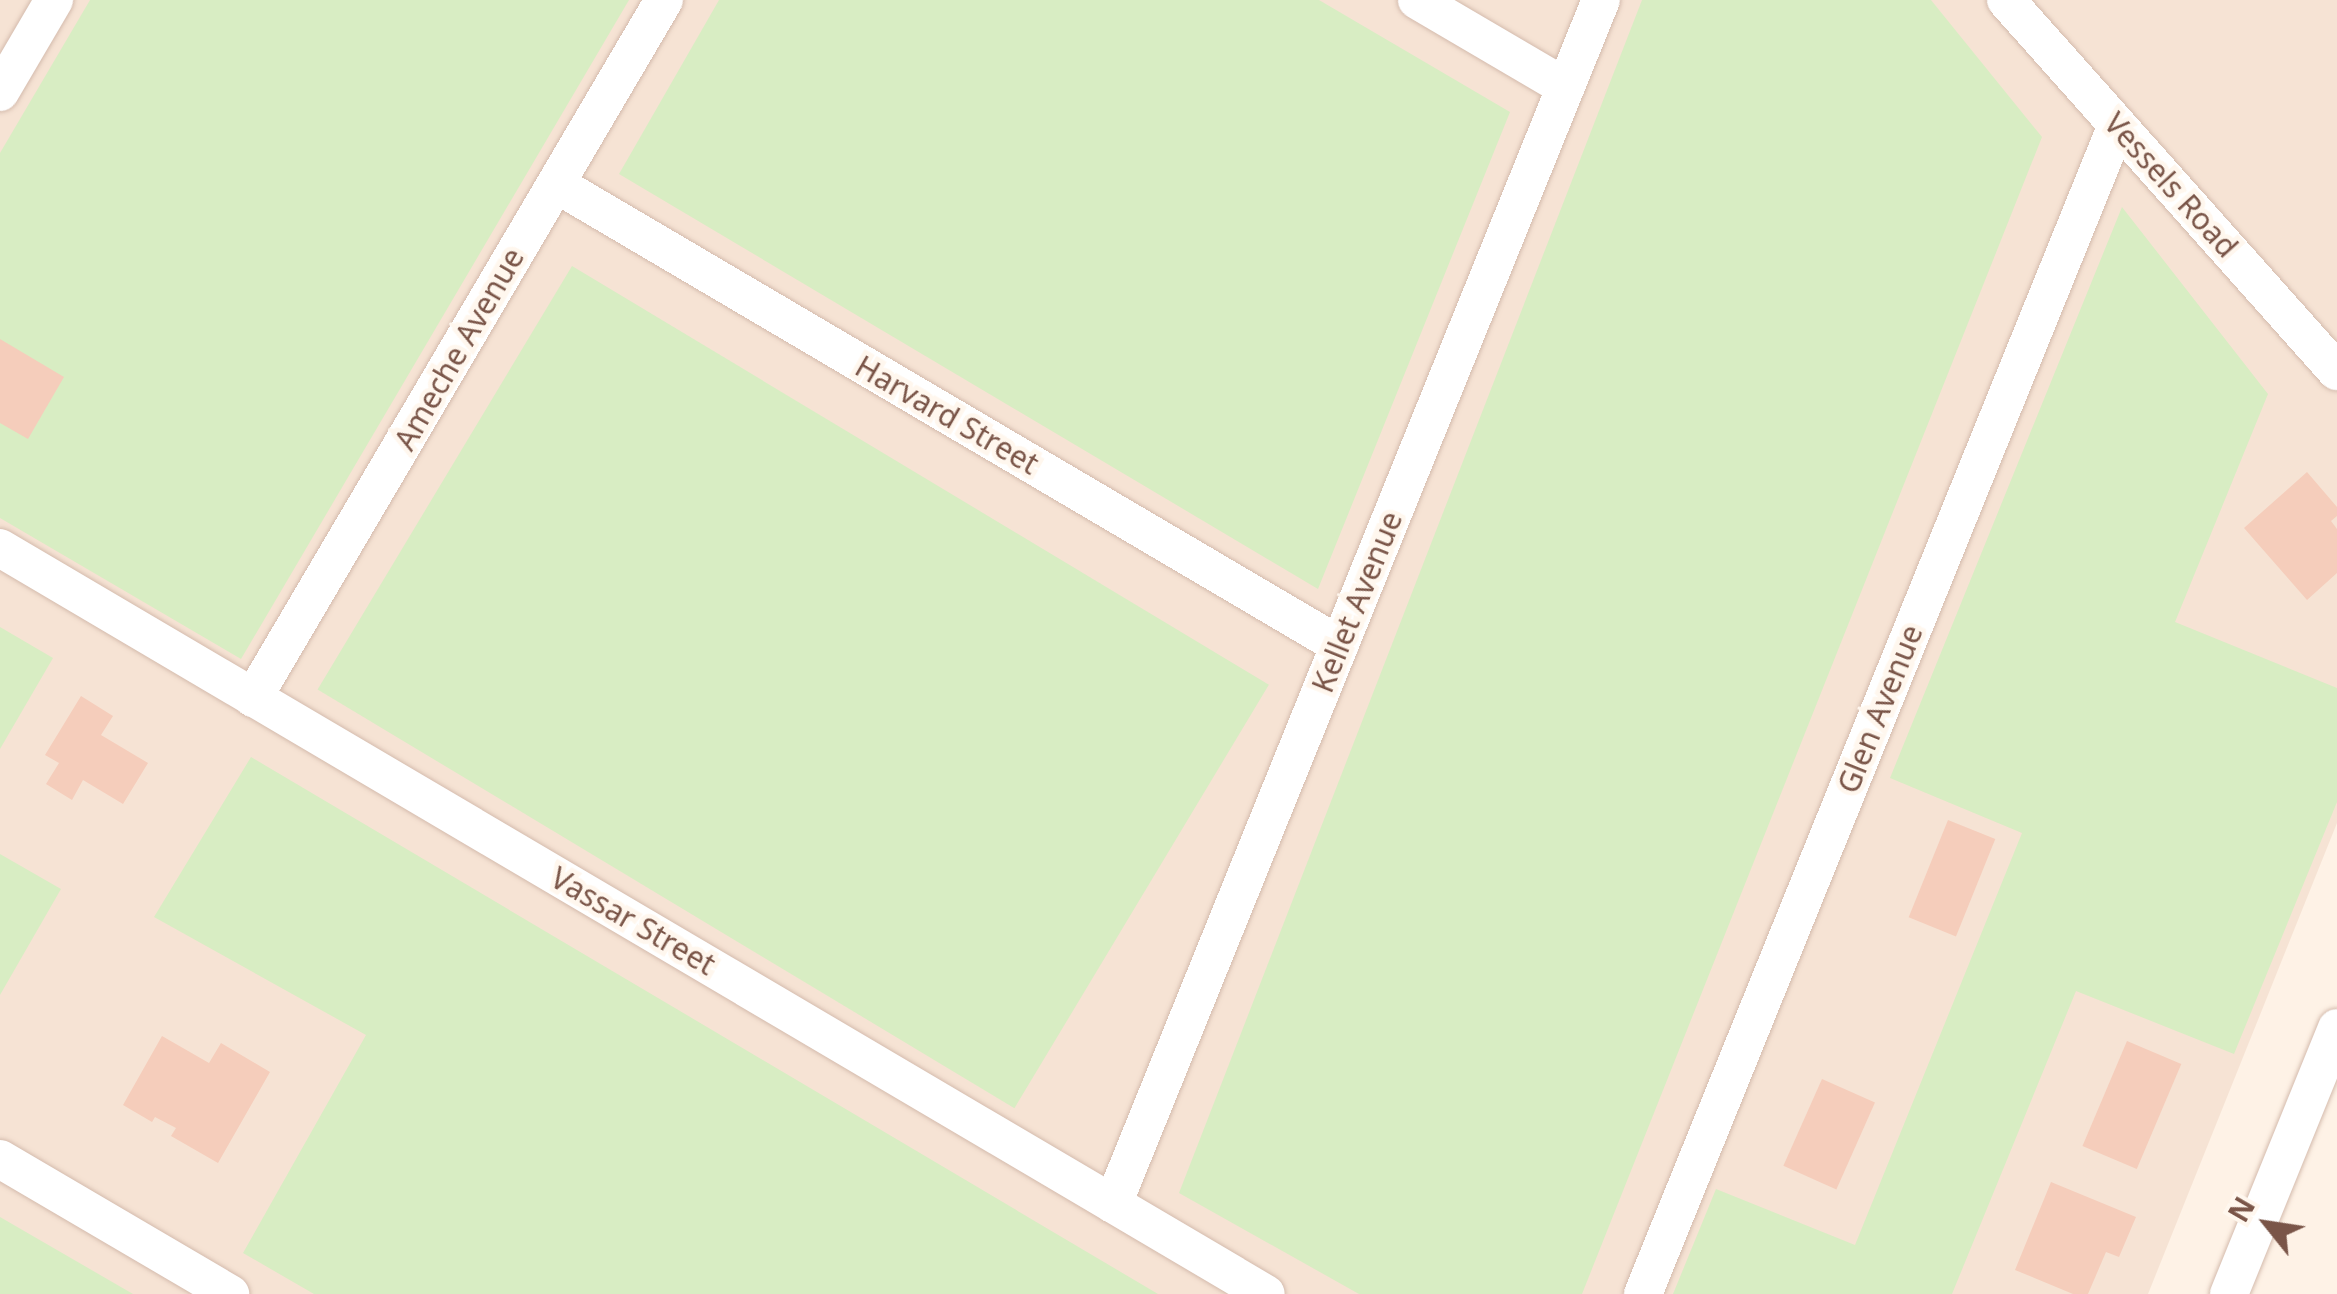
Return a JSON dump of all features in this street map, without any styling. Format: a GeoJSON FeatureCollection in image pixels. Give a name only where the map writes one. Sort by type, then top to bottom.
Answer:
{"type":"FeatureCollection","features":[{"type":"Feature","properties":{"kind":"street"},"geometry":{"type":"LineString","coordinates":[[0,92],[54,0]]}},
{"type":"Feature","properties":{"kind":"street","name":"Ameche Avenue"},"geometry":{"type":"LineString","coordinates":[[253,698],[664,0]]}},
{"type":"Feature","properties":{"kind":"street"},"geometry":{"type":"LineString","coordinates":[[1416,0],[1565,88]]}},
{"type":"Feature","properties":{"kind":"street","name":"Kellet Avenue"},"geometry":{"type":"LineString","coordinates":[[1112,1204],[1601,0]]}},
{"type":"Feature","properties":{"kind":"street","name":"Vessels Road"},"geometry":{"type":"LineString","coordinates":[[2006,0],[2337,371]]}},
{"type":"Feature","properties":{"kind":"street","name":"Glen Avenue"},"geometry":{"type":"LineString","coordinates":[[1643,1294],[2117,125]]}},
{"type":"Feature","properties":{"kind":"street","name":"Harvard Street"},"geometry":{"type":"LineString","coordinates":[[556,184],[1339,646]]}},
{"type":"Feature","properties":{"kind":"street","name":"Vassar Street"},"geometry":{"type":"LineString","coordinates":[[0,548],[1266,1294]]}},
{"type":"Feature","properties":{"kind":"street"},"geometry":{"type":"LineString","coordinates":[[2229,1294],[2337,1028]]}},
{"type":"Feature","properties":{"kind":"street"},"geometry":{"type":"LineString","coordinates":[[0,1159],[230,1294]]}},
{"type":"Feature","properties":{"kind":"shaded area"},"geometry":{"type":"Polygon","coordinates":[[[0,0],[2337,0],[2337,823],[2148,1294],[0,1294],[0,0]]]}},
{"type":"Feature","properties":{"kind":"green space"},"geometry":{"type":"Polygon","coordinates":[[[90,0],[629,0],[241,659],[0,518],[0,153],[90,0]]]}},
{"type":"Feature","properties":{"kind":"green space"},"geometry":{"type":"Polygon","coordinates":[[[719,0],[1319,0],[1510,112],[1318,589],[619,174],[719,0]]]}},
{"type":"Feature","properties":{"kind":"green space"},"geometry":{"type":"Polygon","coordinates":[[[1642,0],[1931,0],[2042,137],[1582,1294],[1359,1294],[1179,1193],[1642,0]]]}},
{"type":"Feature","properties":{"kind":"green space"},"geometry":{"type":"Polygon","coordinates":[[[2122,207],[2268,394],[2175,622],[2337,688],[2337,802],[2234,1054],[2076,991],[1952,1294],[1673,1294],[1716,1189],[1855,1245],[2022,833],[1890,778],[2122,207]]]}},
{"type":"Feature","properties":{"kind":"green space"},"geometry":{"type":"Polygon","coordinates":[[[572,266],[1269,685],[1014,1108],[318,689],[572,266]]]}},
{"type":"Feature","properties":{"kind":"green space"},"geometry":{"type":"Polygon","coordinates":[[[0,627],[53,658],[0,749],[0,627]]]}},
{"type":"Feature","properties":{"kind":"green space"},"geometry":{"type":"Polygon","coordinates":[[[251,757],[1158,1294],[314,1294],[243,1253],[366,1035],[154,917],[251,757]]]}},
{"type":"Feature","properties":{"kind":"green space"},"geometry":{"type":"Polygon","coordinates":[[[0,854],[61,889],[0,995],[0,854]]]}},
{"type":"Feature","properties":{"kind":"green space"},"geometry":{"type":"Polygon","coordinates":[[[0,1217],[133,1294],[0,1294],[0,1217]]]}},
{"type":"Feature","properties":{"kind":"building"},"geometry":{"type":"Polygon","coordinates":[[[0,339],[64,377],[28,439],[0,423],[0,339]]]}},
{"type":"Feature","properties":{"kind":"building"},"geometry":{"type":"Polygon","coordinates":[[[2307,472],[2337,507],[2337,516],[2331,521],[2337,529],[2337,573],[2307,600],[2244,528],[2307,472]]]}},
{"type":"Feature","properties":{"kind":"building"},"geometry":{"type":"Polygon","coordinates":[[[81,696],[113,716],[101,735],[148,763],[123,804],[83,780],[72,800],[46,784],[59,763],[45,755],[81,696]]]}},
{"type":"Feature","properties":{"kind":"building"},"geometry":{"type":"Polygon","coordinates":[[[1948,820],[1995,839],[1956,936],[1909,917],[1948,820]]]}},
{"type":"Feature","properties":{"kind":"building"},"geometry":{"type":"Polygon","coordinates":[[[162,1036],[209,1063],[221,1043],[270,1072],[218,1163],[171,1136],[176,1128],[155,1117],[152,1122],[123,1105],[162,1036]]]}},
{"type":"Feature","properties":{"kind":"building"},"geometry":{"type":"Polygon","coordinates":[[[2127,1041],[2181,1064],[2137,1169],[2082,1146],[2127,1041]]]}},
{"type":"Feature","properties":{"kind":"building"},"geometry":{"type":"Polygon","coordinates":[[[1822,1079],[1875,1103],[1836,1189],[1783,1166],[1822,1079]]]}},
{"type":"Feature","properties":{"kind":"building"},"geometry":{"type":"Polygon","coordinates":[[[2051,1182],[2136,1217],[2119,1257],[2106,1252],[2088,1294],[2073,1294],[2015,1270],[2051,1182]]]}}]}
